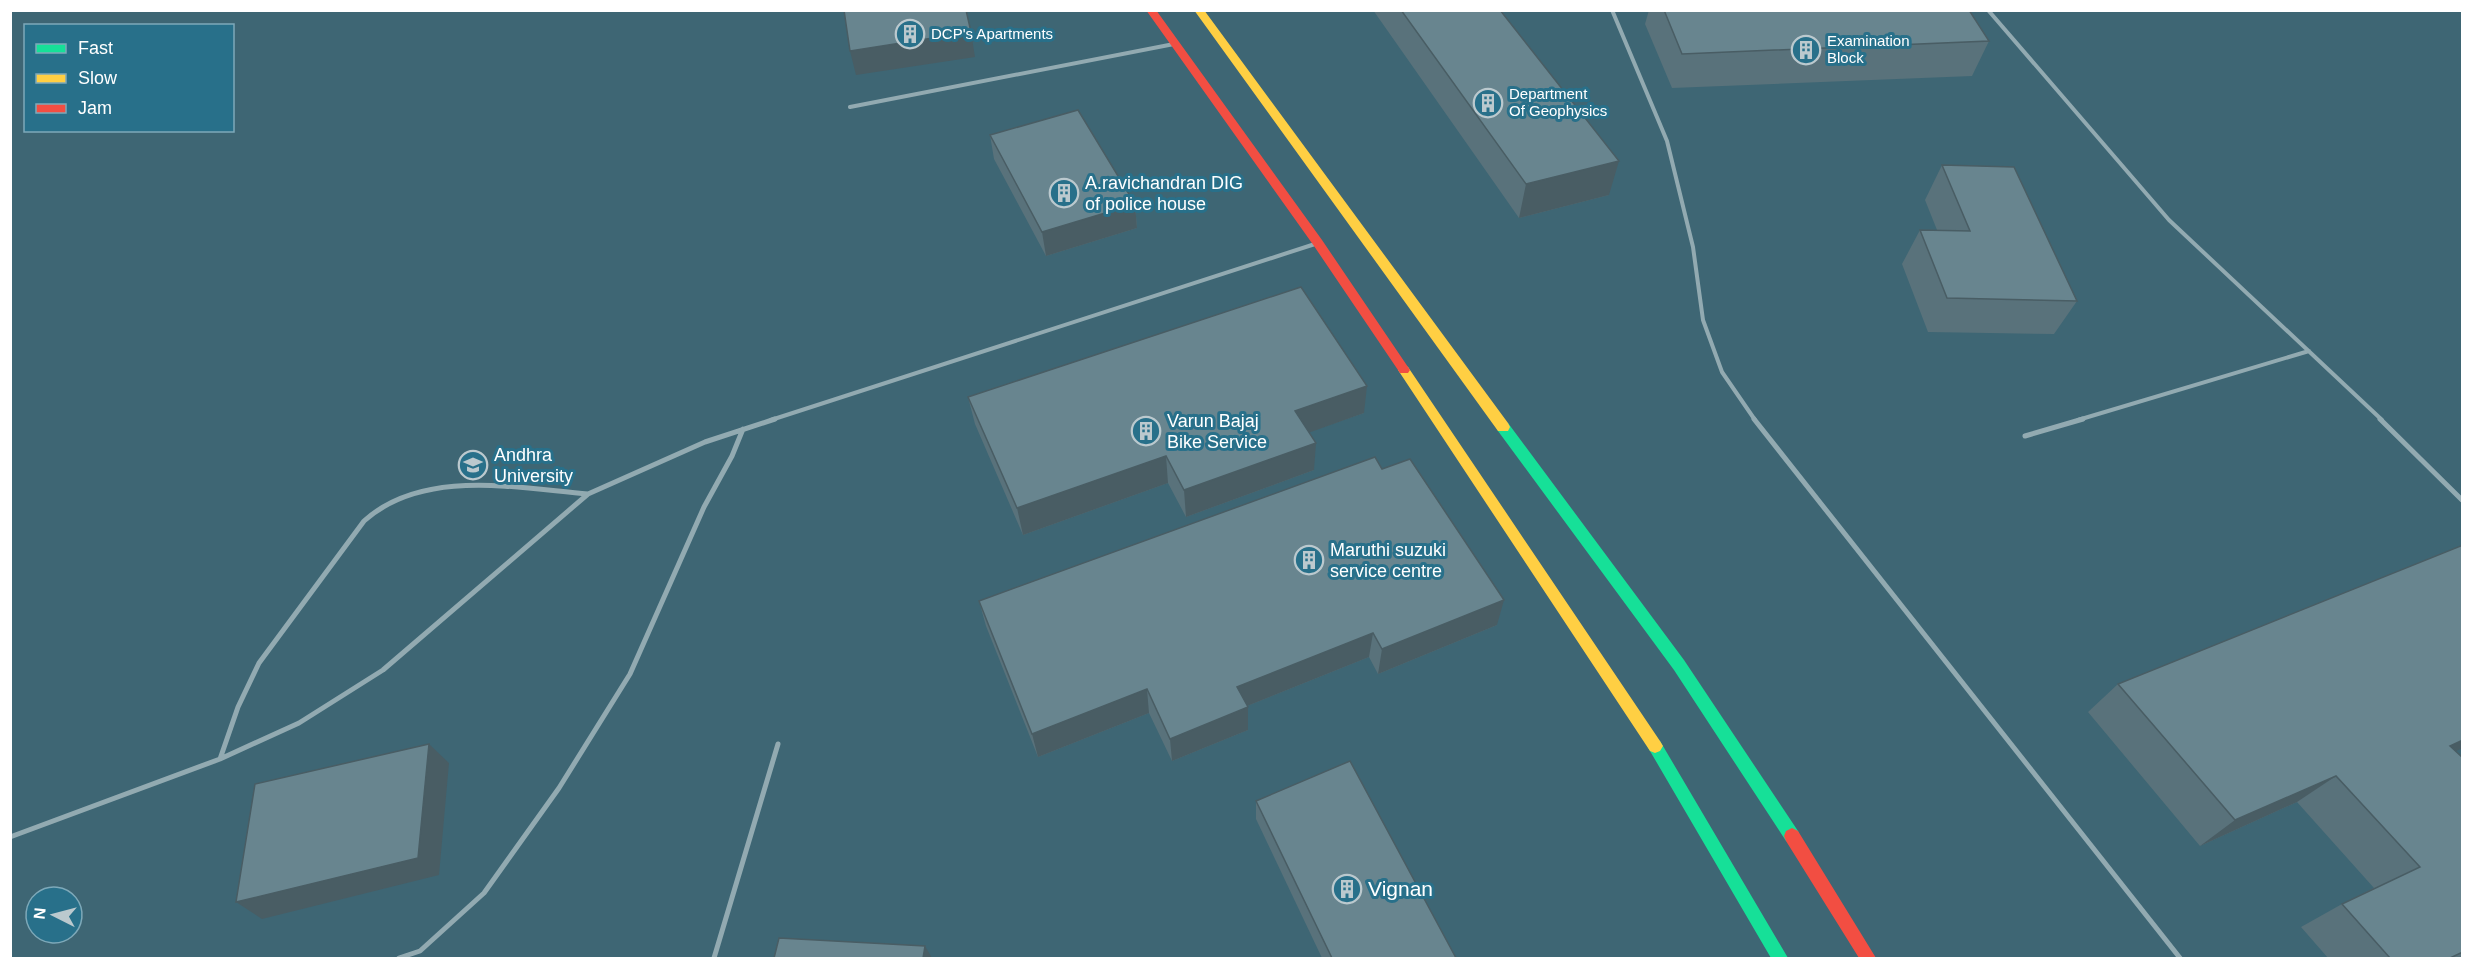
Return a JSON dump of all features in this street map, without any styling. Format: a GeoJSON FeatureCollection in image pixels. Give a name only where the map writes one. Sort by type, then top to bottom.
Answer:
{"type":"FeatureCollection","features":[{"type":"Feature","properties":{"kind":"main road"},"geometry":{"type":"LineString","coordinates":[[1151,10],[1318,243],[1661,754],[1780,958]]}},
{"type":"Feature","properties":{"kind":"main road"},"geometry":{"type":"LineString","coordinates":[[1199,10],[1364,240],[1679,665],[1807,859],[1868,958]]}},
{"type":"Feature","properties":{"kind":"lane"},"geometry":{"type":"LineString","coordinates":[[1612,10],[1667,141],[1693,247],[1703,320],[1722,372],[1762,431],[2180,958]]}},
{"type":"Feature","properties":{"kind":"lane"},"geometry":{"type":"LineString","coordinates":[[1988,10],[2169,220],[2463,500]]}},
{"type":"Feature","properties":{"kind":"lane"},"geometry":{"type":"LineString","coordinates":[[849,107],[1175,44]]}},
{"type":"Feature","properties":{"kind":"lane"},"geometry":{"type":"LineString","coordinates":[[10,837],[220,759],[299,723],[383,670],[588,494],[705,442],[1318,243]]}},
{"type":"Feature","properties":{"kind":"lane"},"geometry":{"type":"LineString","coordinates":[[2025,436],[2309,351]]}},
{"type":"Feature","properties":{"kind":"lane"},"geometry":{"type":"LineString","coordinates":[[399,958],[420,951],[484,893],[559,788],[630,674],[704,507],[732,456],[743,429]]}},
{"type":"Feature","properties":{"kind":"lane"},"geometry":{"type":"LineString","coordinates":[[220,759],[238,707],[259,663],[357,530],[385,504],[413,494],[462,486],[588,494]]}},
{"type":"Feature","properties":{"kind":"lane"},"geometry":{"type":"LineString","coordinates":[[714,958],[778,744]]}},
{"type":"Feature","properties":{"kind":"building"},"geometry":{"type":"Polygon","coordinates":[[[844,10],[966,10],[971,32],[850,51],[844,10]]]}},
{"type":"Feature","properties":{"kind":"building"},"geometry":{"type":"Polygon","coordinates":[[[1401,10],[1500,10],[1619,161],[1526,184],[1401,10]]]}},
{"type":"Feature","properties":{"kind":"building"},"geometry":{"type":"Polygon","coordinates":[[[1664,10],[1969,10],[1989,41],[1682,54],[1664,10]]]}},
{"type":"Feature","properties":{"kind":"building","name":"A.ravichandran DIG of police house"},"geometry":{"type":"Polygon","coordinates":[[[1078,110],[1135,204],[1042,232],[990,135],[1078,110]]]}},
{"type":"Feature","properties":{"kind":"building"},"geometry":{"type":"Polygon","coordinates":[[[1942,165],[2014,167],[2077,301],[1947,298],[1920,230],[1970,231],[1942,165]]]}},
{"type":"Feature","properties":{"kind":"building","name":"Varun Bajaj Bike Service"},"geometry":{"type":"Polygon","coordinates":[[[1301,287],[1367,386],[1295,411],[1316,443],[1184,490],[1166,456],[1017,508],[968,397],[1301,287]]]}},
{"type":"Feature","properties":{"kind":"building","name":"Maruthi suzuki service centre"},"geometry":{"type":"Polygon","coordinates":[[[1375,457],[1382,469],[1410,459],[1504,600],[1382,649],[1373,633],[1237,687],[1248,707],[1170,739],[1147,689],[1032,734],[979,601],[1375,457]]]}},
{"type":"Feature","properties":{"kind":"building"},"geometry":{"type":"Polygon","coordinates":[[[2463,545],[2463,740],[2450,746],[2463,758],[2463,952],[2450,958],[2390,958],[2342,904],[2420,867],[2336,776],[2235,820],[2118,684],[2463,545]]]}},
{"type":"Feature","properties":{"kind":"building"},"geometry":{"type":"Polygon","coordinates":[[[429,744],[418,858],[236,902],[255,784],[429,744]]]}},
{"type":"Feature","properties":{"kind":"building","name":"Vignan"},"geometry":{"type":"Polygon","coordinates":[[[1350,761],[1456,958],[1332,958],[1256,801],[1350,761]]]}},
{"type":"Feature","properties":{"kind":"building"},"geometry":{"type":"Polygon","coordinates":[[[779,938],[925,946],[923,958],[774,958],[779,938]]]}},
{"type":"Feature","properties":{"kind":"traffic: fast"},"geometry":{"type":"LineString","coordinates":[[1503,427],[1679,665],[1792,836]]}},
{"type":"Feature","properties":{"kind":"traffic: fast"},"geometry":{"type":"LineString","coordinates":[[1655,746],[1780,958]]}},
{"type":"Feature","properties":{"kind":"traffic: slow"},"geometry":{"type":"LineString","coordinates":[[1199,10],[1503,427]]}},
{"type":"Feature","properties":{"kind":"traffic: slow"},"geometry":{"type":"LineString","coordinates":[[1404,370],[1655,746]]}},
{"type":"Feature","properties":{"kind":"traffic: jam"},"geometry":{"type":"LineString","coordinates":[[1151,10],[1318,243],[1404,370]]}},
{"type":"Feature","properties":{"kind":"traffic: jam"},"geometry":{"type":"LineString","coordinates":[[1792,836],[1868,958]]}},
{"type":"Feature","properties":{"kind":"place","name":"DCP's Apartments"},"geometry":{"type":"Point","coordinates":[910,34]}},
{"type":"Feature","properties":{"kind":"place","name":"Examination Block"},"geometry":{"type":"Point","coordinates":[1806,50]}},
{"type":"Feature","properties":{"kind":"place","name":"Department Of Geophysics"},"geometry":{"type":"Point","coordinates":[1488,103]}},
{"type":"Feature","properties":{"kind":"place","name":"A.ravichandran DIG of police house"},"geometry":{"type":"Point","coordinates":[1064,193]}},
{"type":"Feature","properties":{"kind":"place","name":"Varun Bajaj Bike Service"},"geometry":{"type":"Point","coordinates":[1146,431]}},
{"type":"Feature","properties":{"kind":"place","name":"Andhra University"},"geometry":{"type":"Point","coordinates":[473,465]}},
{"type":"Feature","properties":{"kind":"place","name":"Maruthi suzuki service centre"},"geometry":{"type":"Point","coordinates":[1309,560]}},
{"type":"Feature","properties":{"kind":"place","name":"Vignan"},"geometry":{"type":"Point","coordinates":[1347,889]}}]}
